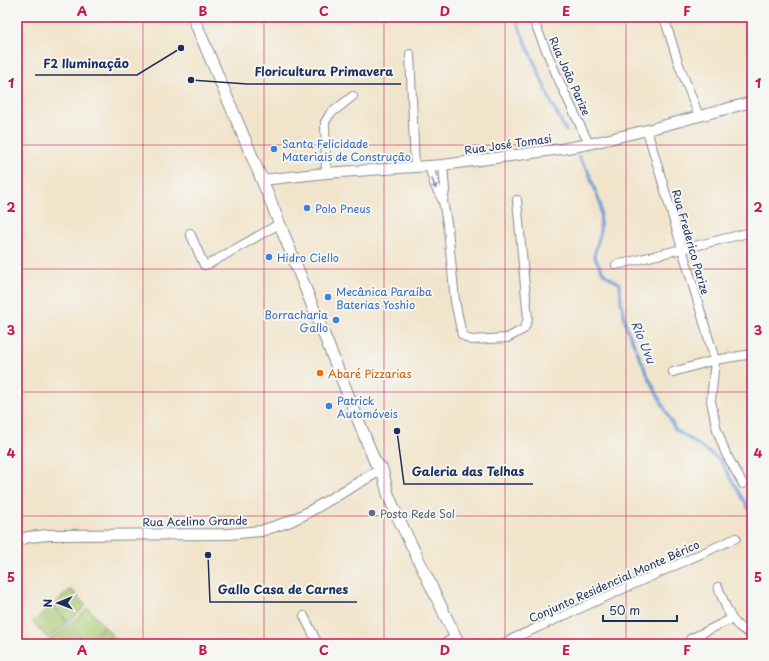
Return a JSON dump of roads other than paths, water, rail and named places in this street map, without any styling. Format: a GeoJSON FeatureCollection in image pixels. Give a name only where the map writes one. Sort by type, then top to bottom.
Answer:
{"type":"FeatureCollection","features":[{"type":"Feature","properties":{"kind":"main road"},"geometry":{"type":"LineString","coordinates":[[193,17],[262,180],[375,462],[382,469],[388,494],[402,529],[458,640]]}},
{"type":"Feature","properties":{"kind":"street","name":"Rua João Parize"},"geometry":{"type":"LineString","coordinates":[[532,17],[589,144]]}},
{"type":"Feature","properties":{"kind":"street"},"geometry":{"type":"LineString","coordinates":[[664,17],[678,62],[699,116]]}},
{"type":"Feature","properties":{"kind":"street"},"geometry":{"type":"LineString","coordinates":[[410,54],[415,167]]}},
{"type":"Feature","properties":{"kind":"street"},"geometry":{"type":"LineString","coordinates":[[326,173],[325,122],[330,114],[353,96]]}},
{"type":"Feature","properties":{"kind":"street","name":"Rua José Tomasi"},"geometry":{"type":"LineString","coordinates":[[262,180],[326,173],[443,165],[561,150],[647,130],[752,102]]}},
{"type":"Feature","properties":{"kind":"street","name":"Rua Frederico Parize"},"geometry":{"type":"LineString","coordinates":[[647,130],[715,360]]}},
{"type":"Feature","properties":{"kind":"street"},"geometry":{"type":"LineString","coordinates":[[443,165],[445,190],[443,201],[448,229],[455,301],[462,335],[472,340],[507,338],[524,329],[528,319],[517,200]]}},
{"type":"Feature","properties":{"kind":"street"},"geometry":{"type":"LineString","coordinates":[[429,166],[434,186],[443,201]]}},
{"type":"Feature","properties":{"kind":"street"},"geometry":{"type":"LineString","coordinates":[[190,233],[204,265],[209,264],[279,224]]}},
{"type":"Feature","properties":{"kind":"street"},"geometry":{"type":"LineString","coordinates":[[616,265],[752,232]]}},
{"type":"Feature","properties":{"kind":"street"},"geometry":{"type":"LineString","coordinates":[[673,372],[715,360],[752,354]]}},
{"type":"Feature","properties":{"kind":"street"},"geometry":{"type":"LineString","coordinates":[[715,360],[711,401],[717,430],[726,454],[743,484]]}},
{"type":"Feature","properties":{"kind":"street","name":"Rua Acelino Grande"},"geometry":{"type":"LineString","coordinates":[[17,541],[28,537],[49,535],[228,534],[261,531],[288,522],[305,514],[382,469]]}},
{"type":"Feature","properties":{"kind":"street","name":"Conjunto Residencial Monte Bérico"},"geometry":{"type":"LineString","coordinates":[[501,644],[736,538]]}},
{"type":"Feature","properties":{"kind":"street"},"geometry":{"type":"LineString","coordinates":[[718,587],[731,619],[742,630],[752,634]]}},
{"type":"Feature","properties":{"kind":"street"},"geometry":{"type":"LineString","coordinates":[[304,616],[318,644]]}},
{"type":"Feature","properties":{"kind":"street"},"geometry":{"type":"LineString","coordinates":[[688,644],[690,639],[731,619]]}},
{"type":"Feature","properties":{"kind":"street"},"geometry":{"type":"LineString","coordinates":[[443,644],[458,640]]}},
{"type":"Feature","properties":{"kind":"waterway","name":"Rio Uvu"},"geometry":{"type":"LineString","coordinates":[[515,17],[552,104],[566,131]]}},
{"type":"Feature","properties":{"kind":"waterway","name":"Rio Uvu"},"geometry":{"type":"LineString","coordinates":[[578,156],[588,171],[601,206],[600,234],[594,256],[604,274],[620,284],[621,302],[627,329],[649,378],[675,429],[720,460],[752,514]]}},
{"type":"Feature","properties":{"kind":"place","name":"F2 Iluminação"},"geometry":{"type":"Point","coordinates":[181,48]}},
{"type":"Feature","properties":{"kind":"place","name":"Floricultura Primavera"},"geometry":{"type":"Point","coordinates":[191,80]}},
{"type":"Feature","properties":{"kind":"place","name":"Santa Felicidade Materiais de Construção"},"geometry":{"type":"Point","coordinates":[274,149]}},
{"type":"Feature","properties":{"kind":"place","name":"Polo Pneus"},"geometry":{"type":"Point","coordinates":[307,208]}},
{"type":"Feature","properties":{"kind":"place","name":"Hidro Ciello"},"geometry":{"type":"Point","coordinates":[269,257]}},
{"type":"Feature","properties":{"kind":"place","name":"Mecânica Paraíba Baterias Yoshio"},"geometry":{"type":"Point","coordinates":[328,297]}},
{"type":"Feature","properties":{"kind":"place","name":"Borracharia Gallo"},"geometry":{"type":"Point","coordinates":[336,320]}},
{"type":"Feature","properties":{"kind":"place","name":"Abaré Pizzarias"},"geometry":{"type":"Point","coordinates":[320,373]}},
{"type":"Feature","properties":{"kind":"place","name":"Patrick Automóveis"},"geometry":{"type":"Point","coordinates":[329,406]}},
{"type":"Feature","properties":{"kind":"place","name":"Galeria das Telhas"},"geometry":{"type":"Point","coordinates":[397,431]}},
{"type":"Feature","properties":{"kind":"place","name":"Posto Rede Sol"},"geometry":{"type":"Point","coordinates":[372,513]}},
{"type":"Feature","properties":{"kind":"place","name":"Gallo Casa de Carnes"},"geometry":{"type":"Point","coordinates":[208,555]}}]}
